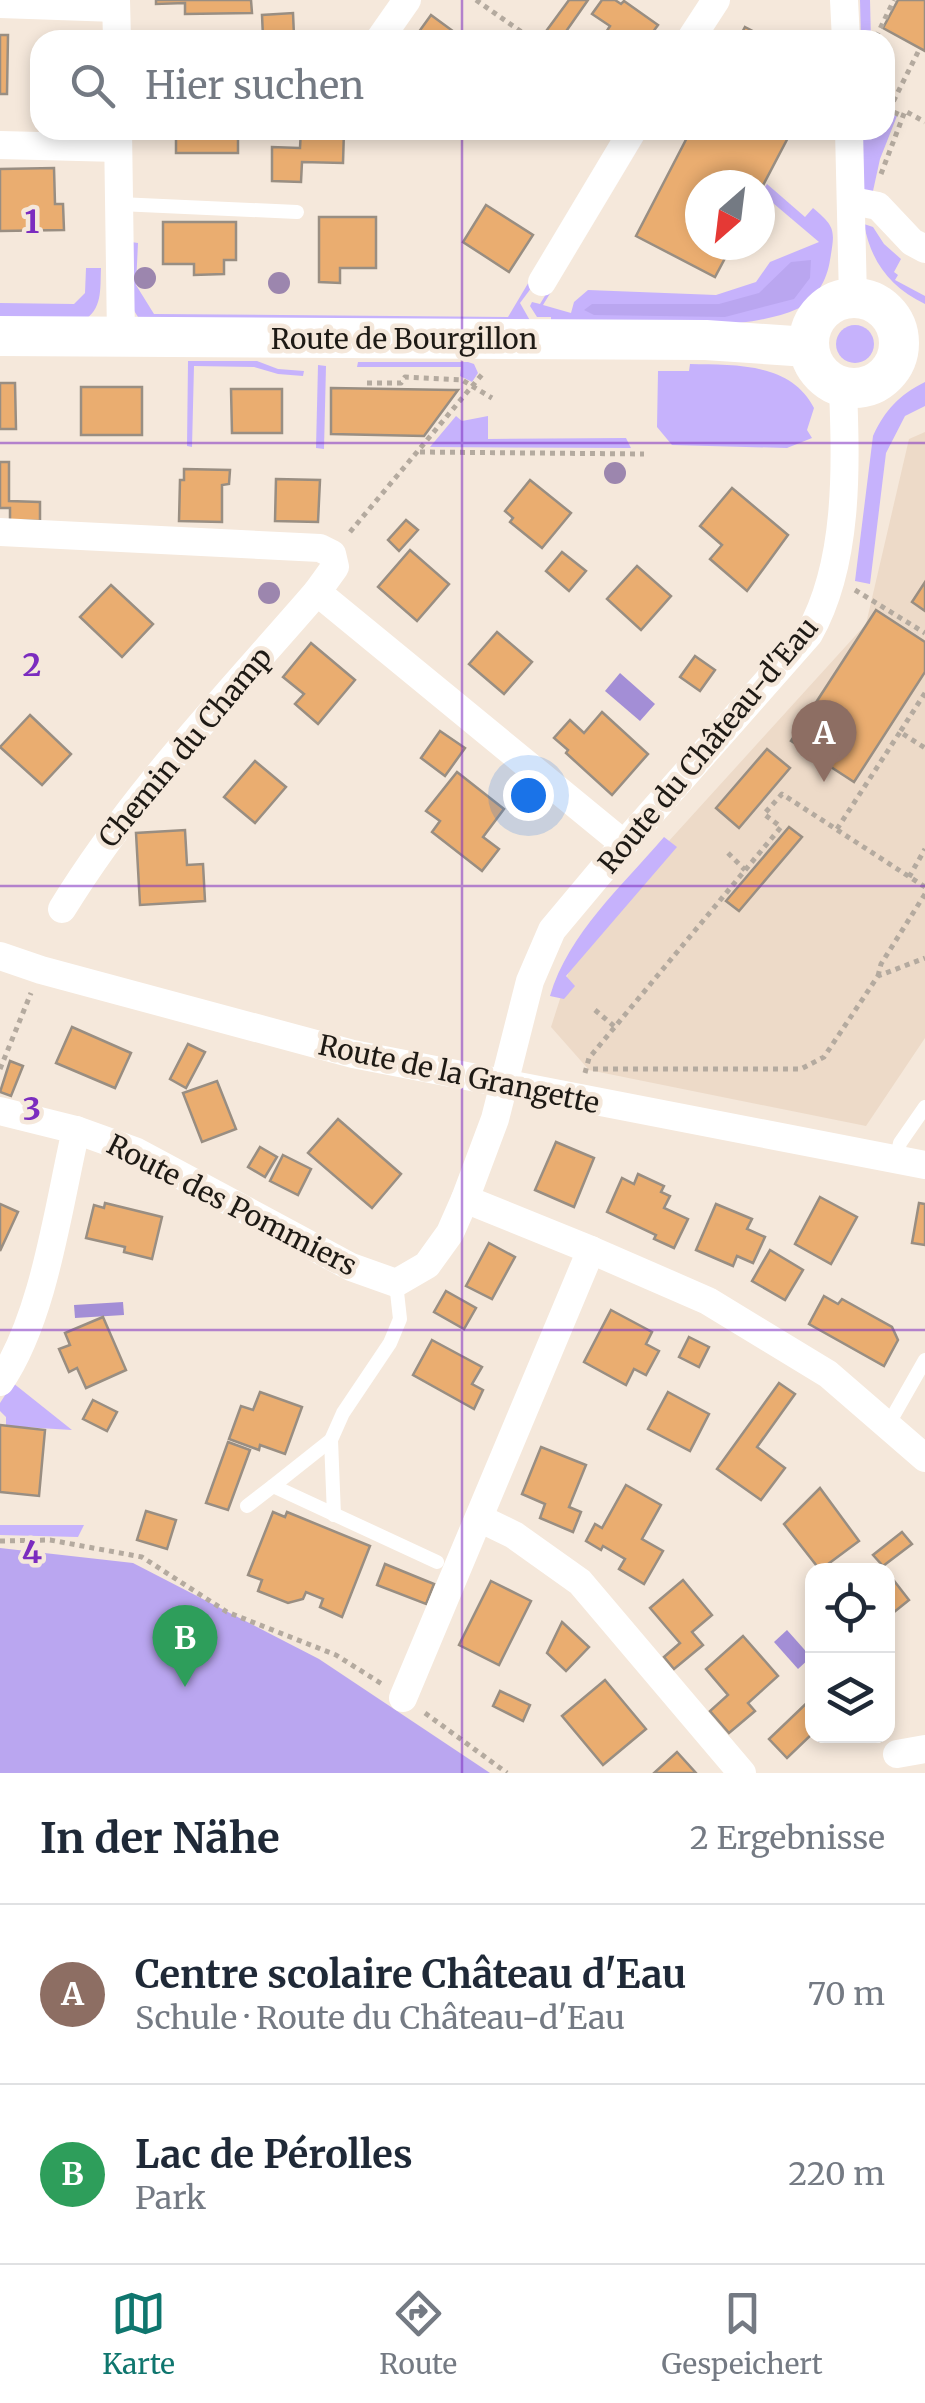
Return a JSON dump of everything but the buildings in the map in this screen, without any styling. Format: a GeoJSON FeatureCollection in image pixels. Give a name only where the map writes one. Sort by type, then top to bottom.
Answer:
{"type":"FeatureCollection","features":[{"type":"Feature","properties":{"kind":"main road"},"geometry":{"type":"LineString","coordinates":[[853,298],[867,299],[883,308],[912,347],[878,382],[860,388],[843,388],[820,373],[808,348],[813,323],[822,310],[838,300],[853,298]]}},
{"type":"Feature","properties":{"kind":"main road","name":"Route de Bourgillon"},"geometry":{"type":"LineString","coordinates":[[0,336],[706,340],[808,348]]}},
{"type":"Feature","properties":{"kind":"street"},"geometry":{"type":"LineString","coordinates":[[386,30],[408,0]]}},
{"type":"Feature","properties":{"kind":"street"},"geometry":{"type":"LineString","coordinates":[[696,30],[716,0]]}},
{"type":"Feature","properties":{"kind":"street"},"geometry":{"type":"LineString","coordinates":[[844,0],[846,30]]}},
{"type":"Feature","properties":{"kind":"street"},"geometry":{"type":"LineString","coordinates":[[0,4],[116,4],[117,30]]}},
{"type":"Feature","properties":{"kind":"street"},"geometry":{"type":"LineString","coordinates":[[0,145],[98,140]]}},
{"type":"Feature","properties":{"kind":"street"},"geometry":{"type":"LineString","coordinates":[[118,140],[121,337]]}},
{"type":"Feature","properties":{"kind":"street"},"geometry":{"type":"LineString","coordinates":[[542,282],[627,140]]}},
{"type":"Feature","properties":{"kind":"street"},"geometry":{"type":"LineString","coordinates":[[851,140],[865,204],[853,298]]}},
{"type":"Feature","properties":{"kind":"street"},"geometry":{"type":"LineString","coordinates":[[865,204],[925,249]]}},
{"type":"Feature","properties":{"kind":"street","name":"Route du Château-d'Eau"},"geometry":{"type":"LineString","coordinates":[[505,1082],[530,981],[552,930],[809,634],[821,612],[832,582],[841,508],[843,388]]}},
{"type":"Feature","properties":{"kind":"street"},"geometry":{"type":"LineString","coordinates":[[0,532],[320,548],[332,554]]}},
{"type":"Feature","properties":{"kind":"street","name":"Chemin du Champ"},"geometry":{"type":"LineString","coordinates":[[62,908],[100,846],[317,592],[335,567],[332,554]]}},
{"type":"Feature","properties":{"kind":"street"},"geometry":{"type":"LineString","coordinates":[[317,592],[624,844]]}},
{"type":"Feature","properties":{"kind":"street","name":"Route de la Grangette"},"geometry":{"type":"LineString","coordinates":[[0,956],[353,1054],[925,1165]]}},
{"type":"Feature","properties":{"kind":"street"},"geometry":{"type":"LineString","coordinates":[[396,1282],[427,1265],[450,1233],[496,1119],[505,1082]]}},
{"type":"Feature","properties":{"kind":"street","name":"Route des Pommiers"},"geometry":{"type":"LineString","coordinates":[[0,1111],[76,1130],[136,1152],[351,1267],[396,1282]]}},
{"type":"Feature","properties":{"kind":"street","name":"Route des Pommiers"},"geometry":{"type":"LineString","coordinates":[[0,1382],[20,1353],[32,1318],[76,1130]]}},
{"type":"Feature","properties":{"kind":"street"},"geometry":{"type":"LineString","coordinates":[[466,1200],[708,1301],[828,1374],[925,1458]]}},
{"type":"Feature","properties":{"kind":"street"},"geometry":{"type":"LineString","coordinates":[[403,1698],[592,1250]]}},
{"type":"Feature","properties":{"kind":"street"},"geometry":{"type":"LineString","coordinates":[[481,1519],[514,1535],[580,1582],[742,1773]]}},
{"type":"Feature","properties":{"kind":"lane"},"geometry":{"type":"LineString","coordinates":[[119,204],[298,212]]}},
{"type":"Feature","properties":{"kind":"lane"},"geometry":{"type":"LineString","coordinates":[[896,1160],[900,1143],[925,1106]]}},
{"type":"Feature","properties":{"kind":"lane"},"geometry":{"type":"LineString","coordinates":[[334,1515],[331,1440],[343,1413],[390,1344],[400,1319],[396,1282]]}},
{"type":"Feature","properties":{"kind":"lane"},"geometry":{"type":"LineString","coordinates":[[888,1424],[925,1360]]}},
{"type":"Feature","properties":{"kind":"lane"},"geometry":{"type":"LineString","coordinates":[[247,1506],[331,1440]]}},
{"type":"Feature","properties":{"kind":"lane"},"geometry":{"type":"LineString","coordinates":[[273,1486],[438,1562]]}},
{"type":"Feature","properties":{"kind":"path"},"geometry":{"type":"LineString","coordinates":[[476,0],[519,30]]}},
{"type":"Feature","properties":{"kind":"path"},"geometry":{"type":"LineString","coordinates":[[880,30],[894,0]]}},
{"type":"Feature","properties":{"kind":"path"},"geometry":{"type":"LineString","coordinates":[[895,96],[918,52]]}},
{"type":"Feature","properties":{"kind":"path"},"geometry":{"type":"LineString","coordinates":[[895,111],[925,122]]}},
{"type":"Feature","properties":{"kind":"path"},"geometry":{"type":"LineString","coordinates":[[895,133],[903,114]]}},
{"type":"Feature","properties":{"kind":"path"},"geometry":{"type":"LineString","coordinates":[[865,204],[877,190],[892,140]]}},
{"type":"Feature","properties":{"kind":"path"},"geometry":{"type":"LineString","coordinates":[[332,554],[473,388],[488,359]]}},
{"type":"Feature","properties":{"kind":"path"},"geometry":{"type":"LineString","coordinates":[[367,382],[456,378],[492,398]]}},
{"type":"Feature","properties":{"kind":"path"},"geometry":{"type":"LineString","coordinates":[[420,452],[644,454]]}},
{"type":"Feature","properties":{"kind":"path"},"geometry":{"type":"LineString","coordinates":[[850,588],[863,592],[925,633]]}},
{"type":"Feature","properties":{"kind":"path"},"geometry":{"type":"LineString","coordinates":[[838,830],[925,693]]}},
{"type":"Feature","properties":{"kind":"path"},"geometry":{"type":"LineString","coordinates":[[900,732],[925,748]]}},
{"type":"Feature","properties":{"kind":"path"},"geometry":{"type":"LineString","coordinates":[[580,1100],[586,1070],[589,1058],[780,827],[764,814],[782,794],[925,891],[881,964],[878,976],[824,1057],[802,1069],[586,1070]]}},
{"type":"Feature","properties":{"kind":"path"},"geometry":{"type":"LineString","coordinates":[[908,877],[925,849]]}},
{"type":"Feature","properties":{"kind":"path"},"geometry":{"type":"LineString","coordinates":[[728,854],[746,870]]}},
{"type":"Feature","properties":{"kind":"path"},"geometry":{"type":"LineString","coordinates":[[878,976],[925,958]]}},
{"type":"Feature","properties":{"kind":"path"},"geometry":{"type":"LineString","coordinates":[[595,1010],[615,1026]]}},
{"type":"Feature","properties":{"kind":"path"},"geometry":{"type":"LineString","coordinates":[[0,1540],[50,1540],[142,1557],[201,1598],[336,1655],[507,1773]]}},
{"type":"Feature","properties":{"kind":"shaded area"},"geometry":{"type":"Polygon","coordinates":[[[860,0],[870,0],[871,30],[861,30],[860,0]]]}},
{"type":"Feature","properties":{"kind":"shaded area"},"geometry":{"type":"Polygon","coordinates":[[[639,140],[643,140],[543,305],[571,313],[574,302],[588,290],[716,295],[756,282],[770,262],[819,242],[775,205],[775,191],[805,217],[813,208],[832,230],[830,260],[820,289],[797,309],[772,317],[711,325],[551,325],[551,317],[537,317],[530,306],[532,302],[540,304],[639,140]]]}},
{"type":"Feature","properties":{"kind":"shaded area"},"geometry":{"type":"Polygon","coordinates":[[[862,140],[888,140],[873,191],[864,191],[862,140]]]}},
{"type":"Feature","properties":{"kind":"shaded area"},"geometry":{"type":"Polygon","coordinates":[[[864,224],[873,227],[901,259],[894,272],[898,275],[895,280],[925,296],[925,304],[902,290],[884,272],[864,224]]]}},
{"type":"Feature","properties":{"kind":"shaded area"},"geometry":{"type":"Polygon","coordinates":[[[131,242],[138,243],[136,285],[154,314],[508,317],[530,280],[535,283],[520,303],[532,324],[138,317],[133,309],[131,242]]]}},
{"type":"Feature","properties":{"kind":"shaded area"},"geometry":{"type":"Polygon","coordinates":[[[811,260],[810,278],[794,299],[725,317],[594,315],[584,310],[592,304],[719,304],[759,293],[791,262],[811,260]]]}},
{"type":"Feature","properties":{"kind":"shaded area"},"geometry":{"type":"Polygon","coordinates":[[[86,268],[101,268],[100,291],[94,311],[82,322],[0,321],[0,303],[74,304],[85,293],[86,268]]]}},
{"type":"Feature","properties":{"kind":"shaded area"},"geometry":{"type":"Polygon","coordinates":[[[855,325],[869,330],[874,344],[869,358],[855,363],[841,358],[836,344],[841,330],[855,325]]]}},
{"type":"Feature","properties":{"kind":"shaded area"},"geometry":{"type":"Polygon","coordinates":[[[188,361],[257,361],[278,369],[304,371],[303,376],[254,367],[194,366],[192,447],[187,446],[188,361]]]}},
{"type":"Feature","properties":{"kind":"shaded area"},"geometry":{"type":"Polygon","coordinates":[[[358,362],[468,362],[474,364],[478,373],[472,382],[460,376],[461,367],[357,367],[358,362]]]}},
{"type":"Feature","properties":{"kind":"shaded area"},"geometry":{"type":"Polygon","coordinates":[[[690,364],[760,369],[791,382],[814,408],[807,430],[812,438],[787,448],[672,445],[657,427],[658,371],[689,371],[690,364]]]}},
{"type":"Feature","properties":{"kind":"shaded area"},"geometry":{"type":"Polygon","coordinates":[[[318,365],[326,366],[324,449],[316,448],[318,365]]]}},
{"type":"Feature","properties":{"kind":"shaded area"},"geometry":{"type":"Polygon","coordinates":[[[925,382],[925,406],[905,416],[886,453],[870,584],[855,581],[873,436],[894,404],[925,382]]]}},
{"type":"Feature","properties":{"kind":"shaded area"},"geometry":{"type":"Polygon","coordinates":[[[456,416],[462,421],[488,416],[488,439],[626,438],[631,448],[430,447],[456,416]]]}},
{"type":"Feature","properties":{"kind":"shaded area"},"geometry":{"type":"Polygon","coordinates":[[[925,432],[925,1038],[866,1126],[589,1070],[551,1027],[579,940],[866,624],[909,439],[925,432]]]}},
{"type":"Feature","properties":{"kind":"shaded area"},"geometry":{"type":"Polygon","coordinates":[[[620,673],[655,704],[640,721],[605,691],[620,673]]]}},
{"type":"Feature","properties":{"kind":"shaded area"},"geometry":{"type":"Polygon","coordinates":[[[664,837],[677,847],[566,976],[575,986],[564,999],[550,996],[558,973],[583,931],[664,837]]]}},
{"type":"Feature","properties":{"kind":"shaded area"},"geometry":{"type":"Polygon","coordinates":[[[123,1302],[124,1315],[75,1318],[74,1305],[123,1302]]]}},
{"type":"Feature","properties":{"kind":"shaded area"},"geometry":{"type":"Polygon","coordinates":[[[13,1383],[72,1430],[6,1426],[0,1403],[13,1383]]]}},
{"type":"Feature","properties":{"kind":"shaded area"},"geometry":{"type":"Polygon","coordinates":[[[0,1525],[84,1525],[78,1537],[0,1535],[0,1525]]]}},
{"type":"Feature","properties":{"kind":"shaded area"},"geometry":{"type":"Polygon","coordinates":[[[0,1548],[133,1563],[319,1659],[490,1773],[0,1773],[0,1548]]]}},
{"type":"Feature","properties":{"kind":"shaded area"},"geometry":{"type":"Polygon","coordinates":[[[787,1630],[805,1650],[805,1663],[798,1669],[774,1642],[787,1630]]]}},
{"type":"Feature","properties":{"kind":"place","name":"Centre scolaire Château d'Eau"},"geometry":{"type":"Point","coordinates":[824,782]}},
{"type":"Feature","properties":{"kind":"place","name":"Lac de Pérolles"},"geometry":{"type":"Point","coordinates":[185,1687]}}]}
